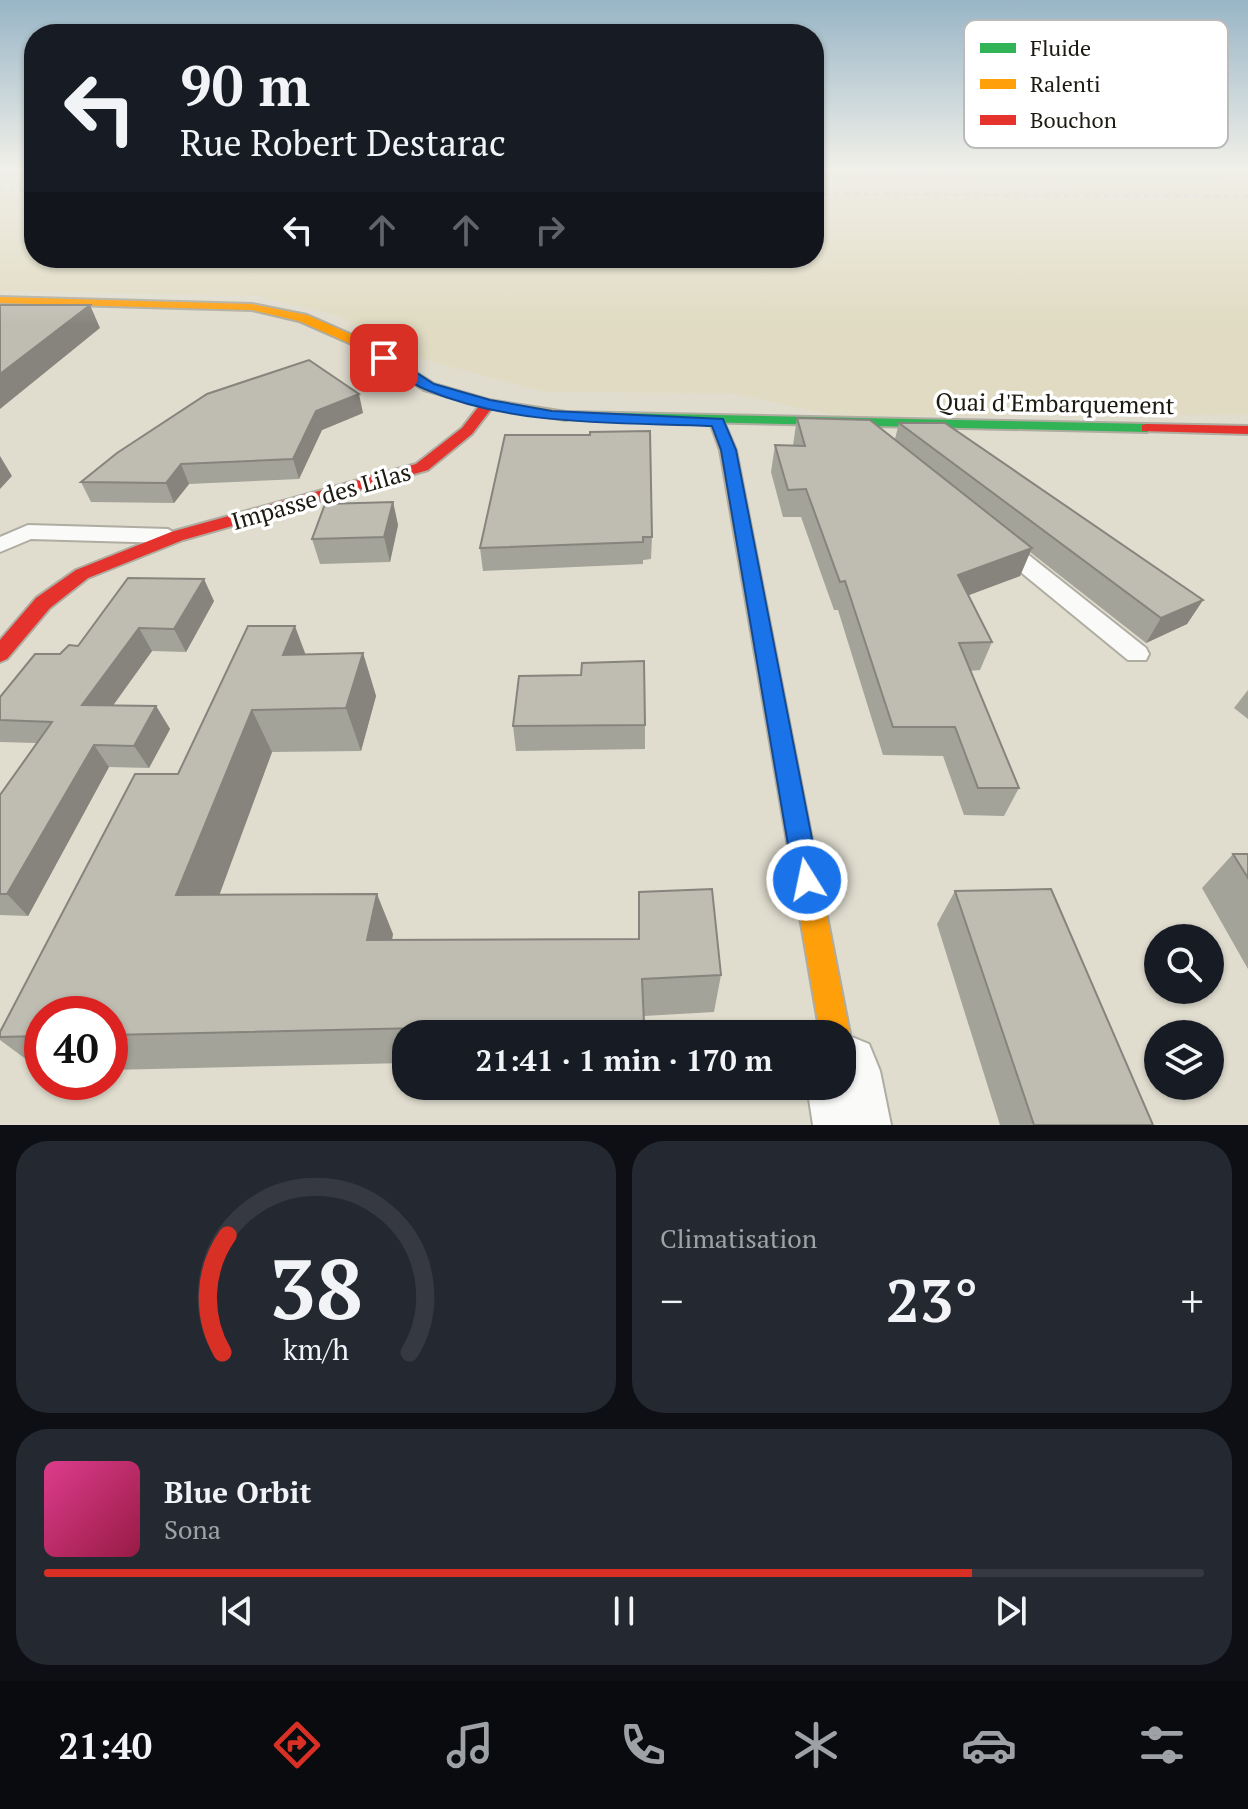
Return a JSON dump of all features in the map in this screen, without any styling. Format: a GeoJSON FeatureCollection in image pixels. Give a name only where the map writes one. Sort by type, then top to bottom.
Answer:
{"type":"FeatureCollection","features":[{"type":"Feature","properties":{"kind":"street","name":"Quai d'Embarquement"},"geometry":{"type":"LineString","coordinates":[[0,300],[252,307],[291,315],[362,344],[429,387],[488,404],[552,416],[717,422],[1248,430]]}},
{"type":"Feature","properties":{"kind":"street","name":"Impasse des Lilas"},"geometry":{"type":"LineString","coordinates":[[0,654],[43,603],[82,574],[177,536],[422,467],[467,431],[488,404]]}},
{"type":"Feature","properties":{"kind":"street"},"geometry":{"type":"LineString","coordinates":[[717,422],[728,450],[832,1020]]}},
{"type":"Feature","properties":{"kind":"street"},"geometry":{"type":"LineString","coordinates":[[847,1100],[852,1125]]}},
{"type":"Feature","properties":{"kind":"lane"},"geometry":{"type":"LineString","coordinates":[[866,424],[877,446]]}},
{"type":"Feature","properties":{"kind":"lane","name":"Impasse des Lilas"},"geometry":{"type":"LineString","coordinates":[[0,545],[28,532],[177,536]]}},
{"type":"Feature","properties":{"kind":"lane"},"geometry":{"type":"LineString","coordinates":[[989,535],[1137,654]]}},
{"type":"Feature","properties":{"kind":"shaded area"},"geometry":{"type":"Polygon","coordinates":[[[0,220],[24,220],[24,268],[824,268],[824,220],[1248,220],[1248,415],[839,416],[729,393],[544,392],[422,359],[336,315],[256,296],[6,291],[0,294],[0,220]]]}},
{"type":"Feature","properties":{"kind":"building"},"geometry":{"type":"Polygon","coordinates":[[[0,305],[90,305],[0,374],[0,305]]]}},
{"type":"Feature","properties":{"kind":"building"},"geometry":{"type":"Polygon","coordinates":[[[309,360],[359,394],[316,411],[293,459],[181,464],[166,483],[81,482],[117,453],[207,394],[309,360]]]}},
{"type":"Feature","properties":{"kind":"building"},"geometry":{"type":"Polygon","coordinates":[[[797,418],[870,420],[1032,548],[958,575],[992,642],[959,643],[1019,788],[978,788],[955,727],[893,727],[845,581],[840,582],[806,489],[788,490],[775,445],[805,446],[797,418]]]}},
{"type":"Feature","properties":{"kind":"building"},"geometry":{"type":"Polygon","coordinates":[[[899,423],[945,423],[1203,600],[1161,618],[899,423]]]}},
{"type":"Feature","properties":{"kind":"building"},"geometry":{"type":"Polygon","coordinates":[[[650,431],[652,537],[643,537],[643,542],[480,548],[505,435],[650,431]]]}},
{"type":"Feature","properties":{"kind":"building"},"geometry":{"type":"Polygon","coordinates":[[[393,502],[384,537],[312,539],[325,504],[393,502]]]}},
{"type":"Feature","properties":{"kind":"building"},"geometry":{"type":"Polygon","coordinates":[[[128,578],[204,579],[174,629],[139,628],[82,705],[156,706],[134,746],[94,745],[7,894],[0,894],[0,795],[52,722],[0,720],[0,697],[35,654],[60,654],[69,645],[78,646],[128,578]]]}},
{"type":"Feature","properties":{"kind":"building"},"geometry":{"type":"Polygon","coordinates":[[[248,626],[295,626],[283,655],[363,653],[346,708],[252,710],[176,895],[377,894],[367,940],[639,939],[639,892],[712,889],[721,975],[642,979],[644,1020],[392,1020],[392,1029],[128,1035],[128,996],[24,996],[24,1036],[0,1037],[135,774],[178,774],[248,626]]]}},
{"type":"Feature","properties":{"kind":"building"},"geometry":{"type":"Polygon","coordinates":[[[644,661],[645,725],[513,726],[519,676],[581,675],[582,663],[644,661]]]}},
{"type":"Feature","properties":{"kind":"building"},"geometry":{"type":"Polygon","coordinates":[[[1233,854],[1248,854],[1248,878],[1233,854]]]}},
{"type":"Feature","properties":{"kind":"building"},"geometry":{"type":"Polygon","coordinates":[[[1051,889],[1153,1125],[1034,1125],[955,891],[1051,889]]]}},
{"type":"Feature","properties":{"kind":"traffic: fast"},"geometry":{"type":"LineString","coordinates":[[566,416],[1147,428]]}},
{"type":"Feature","properties":{"kind":"traffic: slow"},"geometry":{"type":"LineString","coordinates":[[0,300],[252,307],[303,318],[362,344],[429,387],[488,404],[566,416]]}},
{"type":"Feature","properties":{"kind":"traffic: slow"},"geometry":{"type":"LineString","coordinates":[[717,422],[728,450],[832,1020]]}},
{"type":"Feature","properties":{"kind":"traffic: jam"},"geometry":{"type":"LineString","coordinates":[[0,654],[43,603],[82,574],[177,536],[422,467],[467,431],[488,404]]}},
{"type":"Feature","properties":{"kind":"traffic: jam"},"geometry":{"type":"LineString","coordinates":[[1147,428],[1248,430]]}},
{"type":"Feature","properties":{"kind":"route"},"geometry":{"type":"LineString","coordinates":[[384,358],[429,387],[488,404],[552,416],[717,422],[728,450],[807,880]]}}]}
